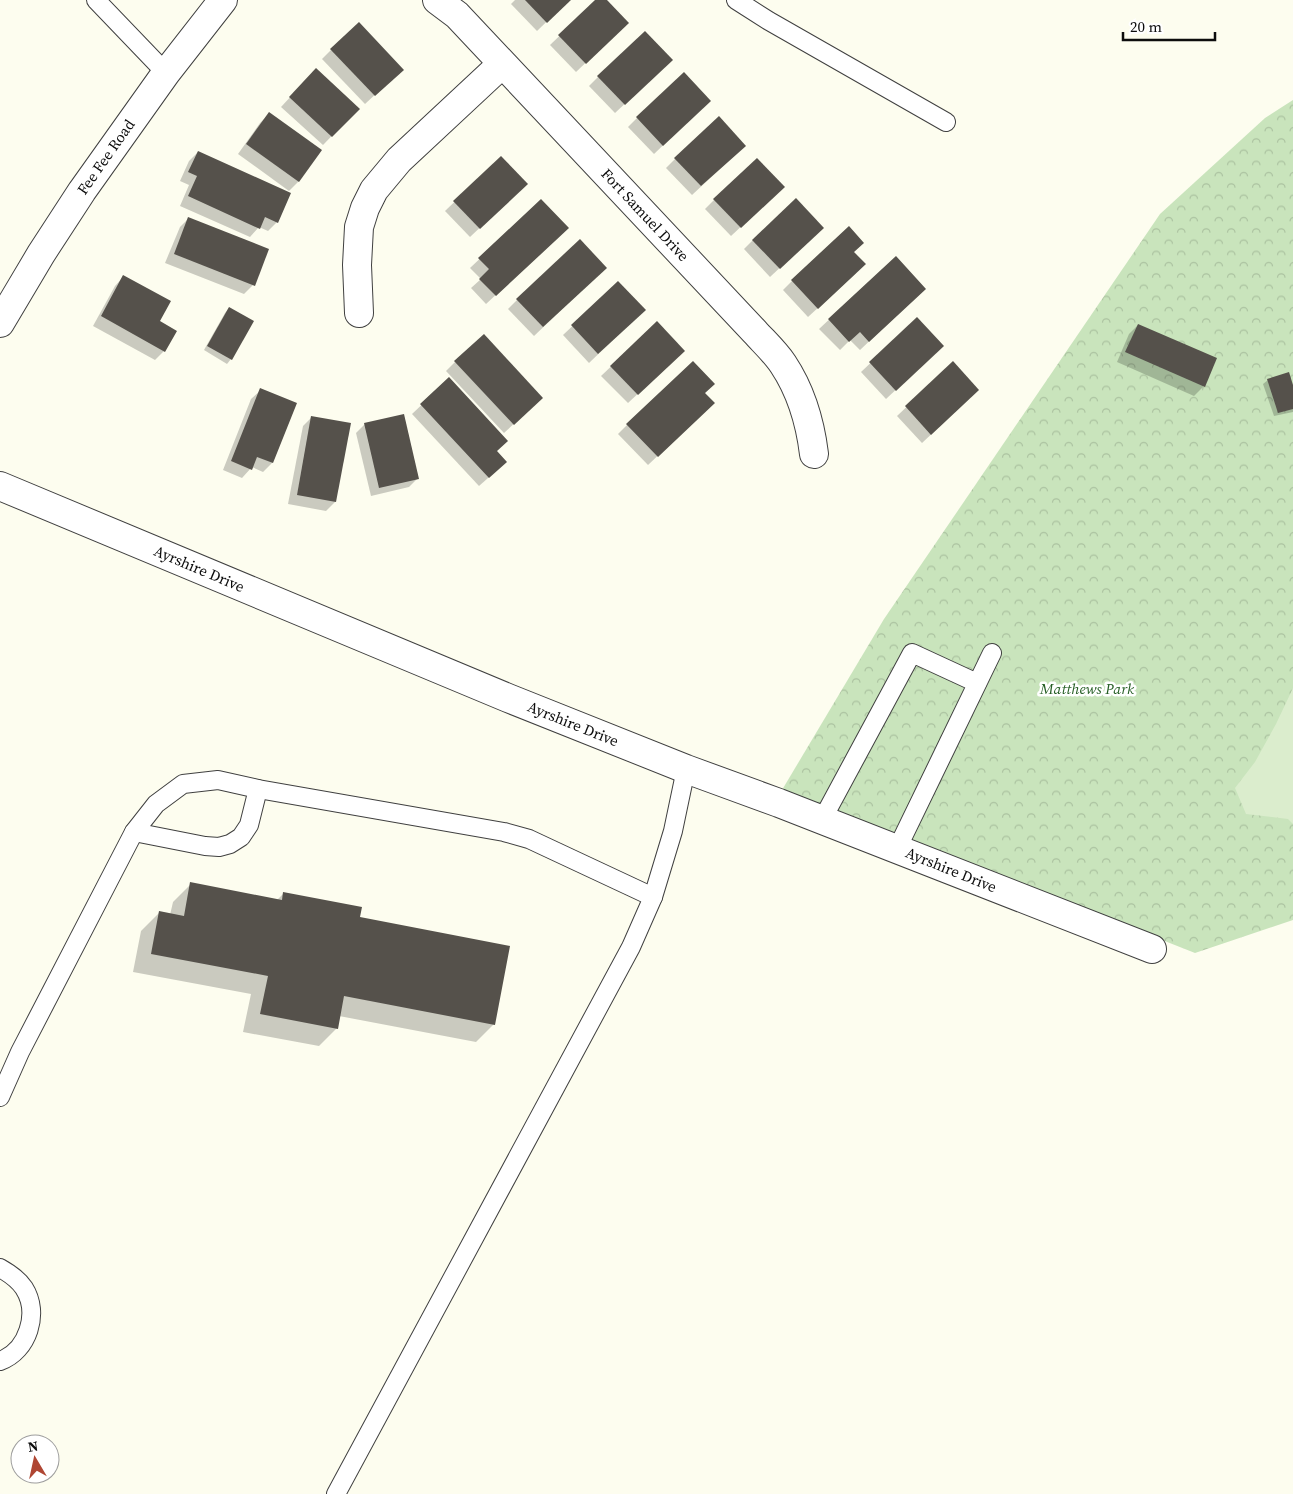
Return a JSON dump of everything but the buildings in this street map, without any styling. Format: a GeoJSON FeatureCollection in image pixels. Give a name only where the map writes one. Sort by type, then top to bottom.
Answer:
{"type":"FeatureCollection","features":[{"type":"Feature","properties":{"kind":"street","name":"Fee Fee Road"},"geometry":{"type":"LineString","coordinates":[[0,323],[41,254],[72,207],[166,73],[223,0]]}},
{"type":"Feature","properties":{"kind":"street","name":"Fort Samuel Drive"},"geometry":{"type":"LineString","coordinates":[[437,0],[457,15],[782,362],[795,385],[806,411],[814,454]]}},
{"type":"Feature","properties":{"kind":"street"},"geometry":{"type":"LineString","coordinates":[[359,313],[357,265],[359,227],[365,208],[374,190],[399,160],[502,64]]}},
{"type":"Feature","properties":{"kind":"street","name":"Ayrshire Drive"},"geometry":{"type":"LineString","coordinates":[[0,486],[508,698],[686,769],[1152,949]]}},
{"type":"Feature","properties":{"kind":"lane"},"geometry":{"type":"LineString","coordinates":[[736,0],[769,22],[946,122]]}},
{"type":"Feature","properties":{"kind":"lane"},"geometry":{"type":"LineString","coordinates":[[105,3],[166,73]]}},
{"type":"Feature","properties":{"kind":"lane"},"geometry":{"type":"LineString","coordinates":[[822,820],[912,653],[977,683]]}},
{"type":"Feature","properties":{"kind":"lane"},"geometry":{"type":"LineString","coordinates":[[897,849],[992,654]]}},
{"type":"Feature","properties":{"kind":"lane"},"geometry":{"type":"LineString","coordinates":[[336,1494],[630,947],[653,897],[673,831],[686,769]]}},
{"type":"Feature","properties":{"kind":"lane"},"geometry":{"type":"LineString","coordinates":[[0,1097],[20,1052],[134,832],[156,804],[183,784],[218,780],[258,789],[504,832],[529,839],[653,897]]}},
{"type":"Feature","properties":{"kind":"lane"},"geometry":{"type":"LineString","coordinates":[[134,832],[205,846],[218,847],[230,844],[241,837],[249,825],[258,789]]}},
{"type":"Feature","properties":{"kind":"lane"},"geometry":{"type":"LineString","coordinates":[[0,1268],[14,1276],[24,1289],[30,1304],[31,1321],[26,1337],[16,1350],[0,1361]]}},
{"type":"Feature","properties":{"kind":"green space","name":"Matthews Park"},"geometry":{"type":"Polygon","coordinates":[[[1293,100],[1293,920],[1195,953],[782,790],[884,619],[1160,214],[1265,118],[1293,100]]]}},
{"type":"Feature","properties":{"kind":"green space"},"geometry":{"type":"Polygon","coordinates":[[[1293,688],[1293,824],[1288,819],[1246,814],[1235,788],[1255,762],[1293,688]]]}}]}
